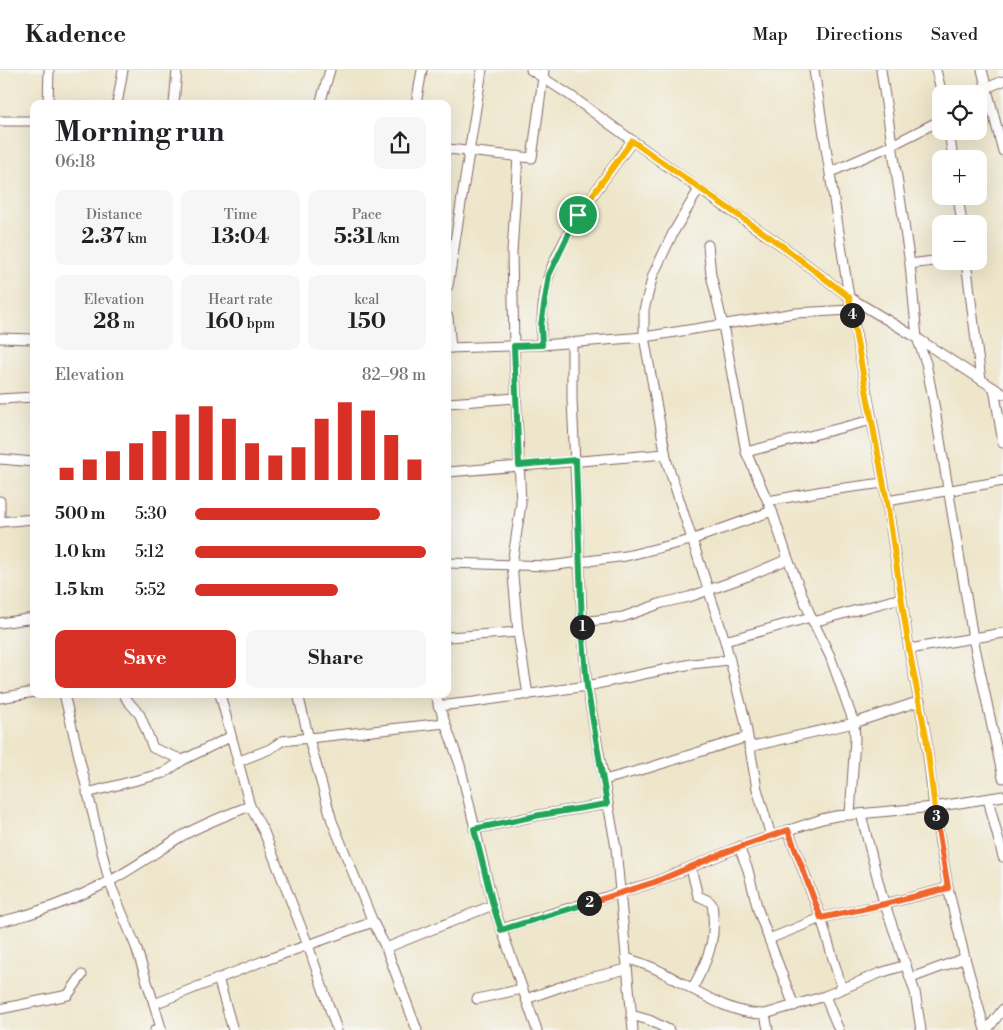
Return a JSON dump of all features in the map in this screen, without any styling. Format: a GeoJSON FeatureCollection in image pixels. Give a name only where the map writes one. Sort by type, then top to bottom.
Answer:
{"type":"FeatureCollection","features":[{"type":"Feature","properties":{"kind":"street"},"geometry":{"type":"LineString","coordinates":[[48,100],[49,70]]}},
{"type":"Feature","properties":{"kind":"street"},"geometry":{"type":"LineString","coordinates":[[118,100],[123,70]]}},
{"type":"Feature","properties":{"kind":"street"},"geometry":{"type":"LineString","coordinates":[[174,100],[177,70]]}},
{"type":"Feature","properties":{"kind":"street"},"geometry":{"type":"LineString","coordinates":[[321,100],[330,70]]}},
{"type":"Feature","properties":{"kind":"street"},"geometry":{"type":"LineString","coordinates":[[451,267],[482,70]]}},
{"type":"Feature","properties":{"kind":"street"},"geometry":{"type":"LineString","coordinates":[[531,70],[543,74],[632,141],[781,245],[849,297],[917,338],[1003,394]]}},
{"type":"Feature","properties":{"kind":"street"},"geometry":{"type":"LineString","coordinates":[[814,70],[851,310],[887,502],[909,649],[926,737],[934,807],[948,888],[965,958],[986,1030]]}},
{"type":"Feature","properties":{"kind":"street"},"geometry":{"type":"LineString","coordinates":[[881,70],[910,264],[917,338],[926,362],[973,638],[1003,778]]}},
{"type":"Feature","properties":{"kind":"street"},"geometry":{"type":"LineString","coordinates":[[936,70],[940,85]]}},
{"type":"Feature","properties":{"kind":"street"},"geometry":{"type":"LineString","coordinates":[[982,70],[985,85]]}},
{"type":"Feature","properties":{"kind":"street"},"geometry":{"type":"LineString","coordinates":[[416,100],[418,71]]}},
{"type":"Feature","properties":{"kind":"street"},"geometry":{"type":"LineString","coordinates":[[451,149],[530,158],[533,156],[543,74]]}},
{"type":"Feature","properties":{"kind":"street"},"geometry":{"type":"LineString","coordinates":[[987,88],[1003,81]]}},
{"type":"Feature","properties":{"kind":"street"},"geometry":{"type":"LineString","coordinates":[[987,92],[1003,150]]}},
{"type":"Feature","properties":{"kind":"street"},"geometry":{"type":"LineString","coordinates":[[0,121],[30,121]]}},
{"type":"Feature","properties":{"kind":"street"},"geometry":{"type":"LineString","coordinates":[[831,172],[932,125]]}},
{"type":"Feature","properties":{"kind":"street"},"geometry":{"type":"LineString","coordinates":[[542,345],[541,325],[551,271],[576,218],[632,141]]}},
{"type":"Feature","properties":{"kind":"street"},"geometry":{"type":"LineString","coordinates":[[518,156],[512,253],[521,504],[512,564],[518,632],[528,695]]}},
{"type":"Feature","properties":{"kind":"street"},"geometry":{"type":"LineString","coordinates":[[699,189],[673,233],[653,275],[644,310],[644,337],[665,454],[691,540],[726,641],[745,720],[757,789],[771,836]]}},
{"type":"Feature","properties":{"kind":"street"},"geometry":{"type":"LineString","coordinates":[[708,245],[711,275],[723,324],[746,452],[772,511],[812,620],[830,656],[854,723],[855,739],[850,815]]}},
{"type":"Feature","properties":{"kind":"street"},"geometry":{"type":"LineString","coordinates":[[910,264],[932,261]]}},
{"type":"Feature","properties":{"kind":"street"},"geometry":{"type":"LineString","coordinates":[[967,270],[981,380]]}},
{"type":"Feature","properties":{"kind":"street"},"geometry":{"type":"LineString","coordinates":[[451,348],[542,345],[644,337],[795,313],[851,310]]}},
{"type":"Feature","properties":{"kind":"street"},"geometry":{"type":"LineString","coordinates":[[0,338],[30,339]]}},
{"type":"Feature","properties":{"kind":"street"},"geometry":{"type":"LineString","coordinates":[[572,343],[572,399],[582,622],[587,686],[616,848],[633,1030]]}},
{"type":"Feature","properties":{"kind":"street"},"geometry":{"type":"LineString","coordinates":[[994,388],[1002,427],[1003,443]]}},
{"type":"Feature","properties":{"kind":"street"},"geometry":{"type":"LineString","coordinates":[[0,399],[30,397]]}},
{"type":"Feature","properties":{"kind":"street"},"geometry":{"type":"LineString","coordinates":[[451,403],[516,398]]}},
{"type":"Feature","properties":{"kind":"street"},"geometry":{"type":"LineString","coordinates":[[746,452],[872,420]]}},
{"type":"Feature","properties":{"kind":"street"},"geometry":{"type":"LineString","coordinates":[[451,472],[665,454]]}},
{"type":"Feature","properties":{"kind":"street"},"geometry":{"type":"LineString","coordinates":[[0,459],[30,462]]}},
{"type":"Feature","properties":{"kind":"street"},"geometry":{"type":"LineString","coordinates":[[887,502],[1003,481]]}},
{"type":"Feature","properties":{"kind":"street"},"geometry":{"type":"LineString","coordinates":[[768,501],[883,483]]}},
{"type":"Feature","properties":{"kind":"street"},"geometry":{"type":"LineString","coordinates":[[0,501],[0,522],[30,520]]}},
{"type":"Feature","properties":{"kind":"street"},"geometry":{"type":"LineString","coordinates":[[451,563],[549,566],[626,556],[691,540],[772,511]]}},
{"type":"Feature","properties":{"kind":"street"},"geometry":{"type":"LineString","coordinates":[[582,622],[623,617],[748,576],[788,558]]}},
{"type":"Feature","properties":{"kind":"street"},"geometry":{"type":"LineString","coordinates":[[726,641],[902,598]]}},
{"type":"Feature","properties":{"kind":"street"},"geometry":{"type":"LineString","coordinates":[[0,623],[30,619]]}},
{"type":"Feature","properties":{"kind":"street"},"geometry":{"type":"LineString","coordinates":[[451,636],[518,632]]}},
{"type":"Feature","properties":{"kind":"street"},"geometry":{"type":"LineString","coordinates":[[909,649],[1003,633]]}},
{"type":"Feature","properties":{"kind":"street"},"geometry":{"type":"LineString","coordinates":[[438,706],[587,686],[691,664],[730,660]]}},
{"type":"Feature","properties":{"kind":"street"},"geometry":{"type":"LineString","coordinates":[[0,698],[30,693]]}},
{"type":"Feature","properties":{"kind":"street"},"geometry":{"type":"LineString","coordinates":[[65,698],[109,881],[136,947],[154,1004],[159,1029]]}},
{"type":"Feature","properties":{"kind":"street"},"geometry":{"type":"LineString","coordinates":[[126,698],[140,715],[153,748],[183,760]]}},
{"type":"Feature","properties":{"kind":"street"},"geometry":{"type":"LineString","coordinates":[[221,698],[250,806],[264,832],[308,945],[337,1030]]}},
{"type":"Feature","properties":{"kind":"street"},"geometry":{"type":"LineString","coordinates":[[299,698],[308,739],[332,821],[373,922],[386,948],[417,1030]]}},
{"type":"Feature","properties":{"kind":"street"},"geometry":{"type":"LineString","coordinates":[[436,698],[460,765],[493,905],[537,1030]]}},
{"type":"Feature","properties":{"kind":"street"},"geometry":{"type":"LineString","coordinates":[[749,747],[854,723],[920,701]]}},
{"type":"Feature","properties":{"kind":"street"},"geometry":{"type":"LineString","coordinates":[[237,762],[270,749],[282,741],[445,723]]}},
{"type":"Feature","properties":{"kind":"street"},"geometry":{"type":"LineString","coordinates":[[88,793],[164,773],[183,760],[230,737]]}},
{"type":"Feature","properties":{"kind":"street"},"geometry":{"type":"LineString","coordinates":[[604,780],[748,737]]}},
{"type":"Feature","properties":{"kind":"street"},"geometry":{"type":"LineString","coordinates":[[501,930],[655,882],[739,847],[822,819],[934,807],[1003,796]]}},
{"type":"Feature","properties":{"kind":"street"},"geometry":{"type":"LineString","coordinates":[[988,799],[1003,857]]}},
{"type":"Feature","properties":{"kind":"street"},"geometry":{"type":"LineString","coordinates":[[474,829],[540,815],[607,804]]}},
{"type":"Feature","properties":{"kind":"street"},"geometry":{"type":"LineString","coordinates":[[0,922],[67,902],[109,881],[214,820],[250,806]]}},
{"type":"Feature","properties":{"kind":"street"},"geometry":{"type":"LineString","coordinates":[[861,814],[885,904],[915,992],[921,1030]]}},
{"type":"Feature","properties":{"kind":"street"},"geometry":{"type":"LineString","coordinates":[[788,830],[821,918],[842,989]]}},
{"type":"Feature","properties":{"kind":"street"},"geometry":{"type":"LineString","coordinates":[[739,847],[748,870],[758,910],[794,1006]]}},
{"type":"Feature","properties":{"kind":"street"},"geometry":{"type":"LineString","coordinates":[[691,868],[698,896],[710,901],[714,921],[710,949],[704,967],[692,989]]}},
{"type":"Feature","properties":{"kind":"street"},"geometry":{"type":"LineString","coordinates":[[769,939],[821,918],[948,888]]}},
{"type":"Feature","properties":{"kind":"street"},"geometry":{"type":"LineString","coordinates":[[386,948],[493,905]]}},
{"type":"Feature","properties":{"kind":"street"},"geometry":{"type":"LineString","coordinates":[[154,1004],[218,978],[373,922]]}},
{"type":"Feature","properties":{"kind":"street"},"geometry":{"type":"LineString","coordinates":[[626,958],[660,971],[713,1000],[756,1014],[765,1014],[825,996],[880,973],[906,965]]}},
{"type":"Feature","properties":{"kind":"street"},"geometry":{"type":"LineString","coordinates":[[911,978],[965,958]]}},
{"type":"Feature","properties":{"kind":"street"},"geometry":{"type":"LineString","coordinates":[[526,999],[577,981],[627,969]]}},
{"type":"Feature","properties":{"kind":"street"},"geometry":{"type":"LineString","coordinates":[[0,1008],[68,996],[82,975]]}},
{"type":"Feature","properties":{"kind":"street"},"geometry":{"type":"LineString","coordinates":[[218,978],[232,1030]]}},
{"type":"Feature","properties":{"kind":"street"},"geometry":{"type":"LineString","coordinates":[[477,999],[522,989]]}},
{"type":"Feature","properties":{"kind":"street"},"geometry":{"type":"LineString","coordinates":[[825,996],[839,1030]]}},
{"type":"Feature","properties":{"kind":"street"},"geometry":{"type":"LineString","coordinates":[[986,1030],[1003,1008]]}},
{"type":"Feature","properties":{"kind":"street"},"geometry":{"type":"LineString","coordinates":[[765,1014],[768,1030]]}},
{"type":"Feature","properties":{"kind":"street"},"geometry":{"type":"LineString","coordinates":[[631,1015],[649,1020],[669,1030]]}},
{"type":"Feature","properties":{"kind":"route"},"geometry":{"type":"LineString","coordinates":[[632,141],[781,245],[849,297],[887,502],[909,649],[926,737],[934,807],[948,888],[821,918],[788,830],[726,852],[655,882],[501,930],[474,829],[540,815],[607,804],[587,686],[582,638],[576,460],[519,465],[514,346],[542,345],[541,325],[549,275],[578,215],[632,141]]}}]}
